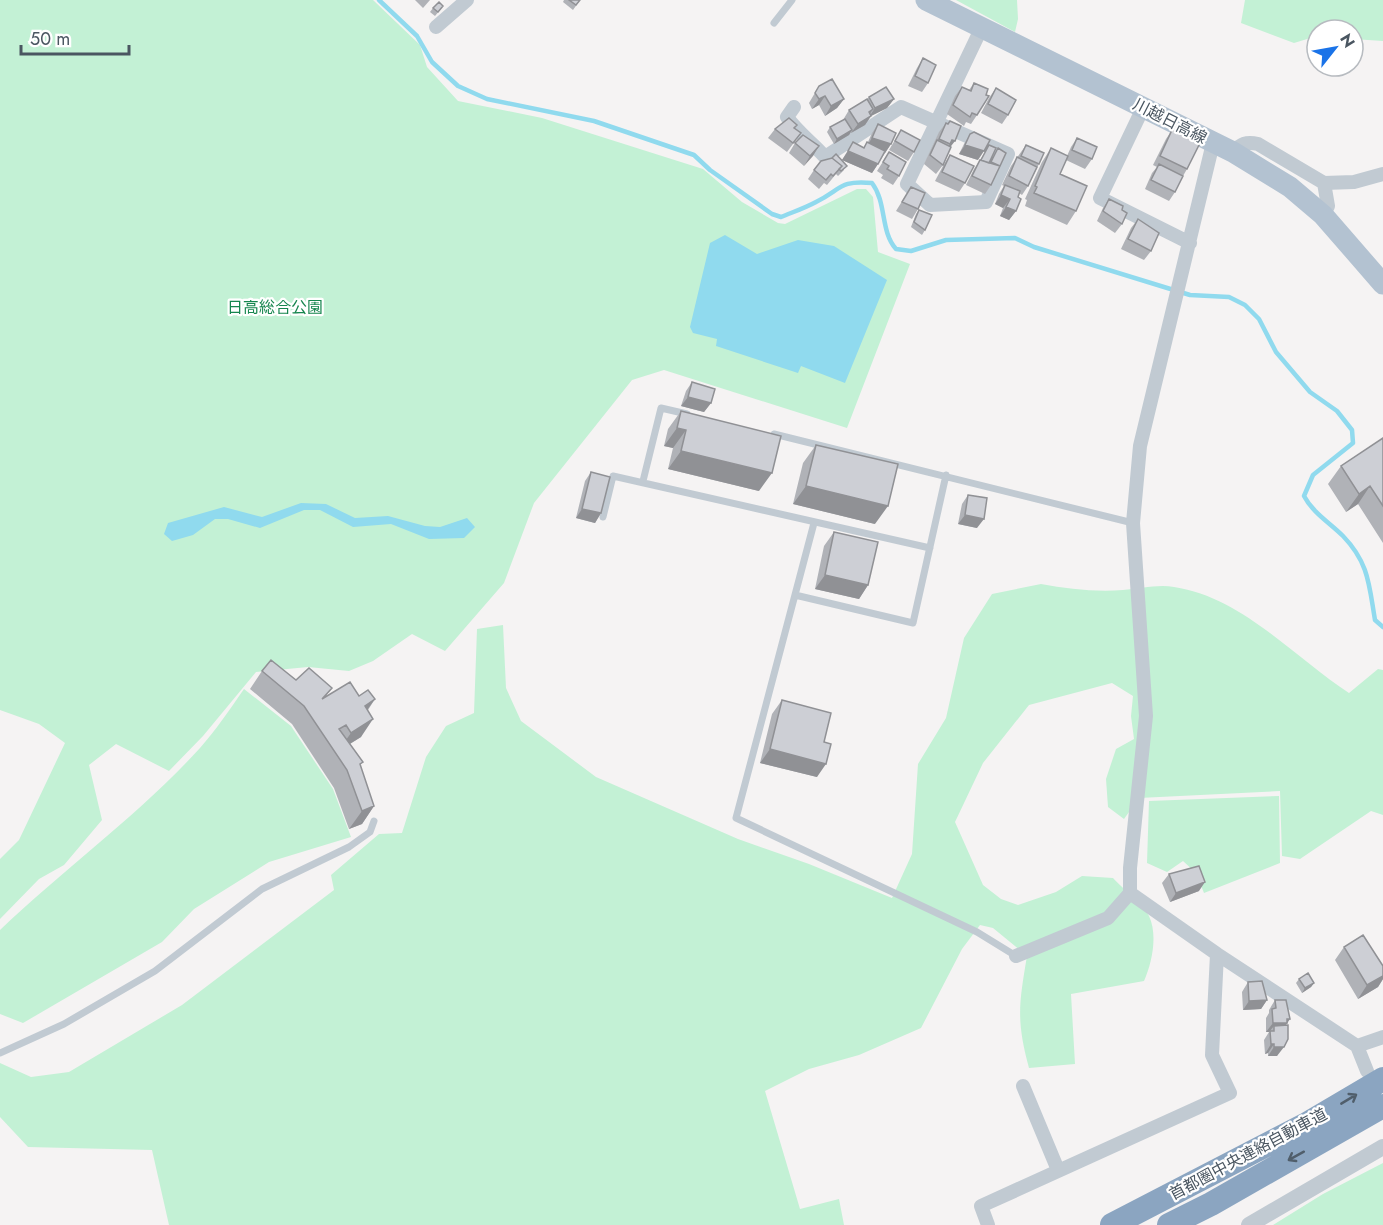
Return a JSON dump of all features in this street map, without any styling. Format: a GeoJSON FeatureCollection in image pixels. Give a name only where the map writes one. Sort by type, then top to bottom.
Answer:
{"type":"FeatureCollection","features":[{"type":"Feature","properties":{"kind":"highway","name":"首都圏中央連絡自動車道"},"geometry":{"type":"LineString","coordinates":[[1112,1225],[1305,1125],[1375,1075]]}},
{"type":"Feature","properties":{"kind":"highway","name":"首都圏中央連絡自動車道"},"geometry":{"type":"LineString","coordinates":[[1168,1225],[1211,1204],[1383,1106]]}},
{"type":"Feature","properties":{"kind":"main road","name":"川越日高線"},"geometry":{"type":"LineString","coordinates":[[926,0],[1233,152],[1290,187],[1323,215],[1383,284]]}},
{"type":"Feature","properties":{"kind":"street"},"geometry":{"type":"LineString","coordinates":[[436,27],[460,2]]}},
{"type":"Feature","properties":{"kind":"street"},"geometry":{"type":"LineString","coordinates":[[795,107],[787,117],[798,132],[812,142],[825,157],[901,107],[936,121],[1008,154],[986,202],[930,205],[907,184],[936,121],[982,27]]}},
{"type":"Feature","properties":{"kind":"street"},"geometry":{"type":"LineString","coordinates":[[1143,108],[1100,198],[1190,243]]}},
{"type":"Feature","properties":{"kind":"street"},"geometry":{"type":"LineString","coordinates":[[1233,152],[1241,144],[1249,142],[1258,144],[1324,183],[1354,182],[1383,174]]}},
{"type":"Feature","properties":{"kind":"street"},"geometry":{"type":"LineString","coordinates":[[1016,956],[1108,918],[1130,893],[1130,868],[1146,716],[1133,523],[1140,446],[1213,143]]}},
{"type":"Feature","properties":{"kind":"street"},"geometry":{"type":"LineString","coordinates":[[1323,215],[1328,206],[1324,183]]}},
{"type":"Feature","properties":{"kind":"street"},"geometry":{"type":"LineString","coordinates":[[1130,893],[1217,954],[1357,1046],[1375,1075]]}},
{"type":"Feature","properties":{"kind":"street"},"geometry":{"type":"LineString","coordinates":[[988,1225],[981,1206],[1230,1093],[1212,1055],[1217,954]]}},
{"type":"Feature","properties":{"kind":"street"},"geometry":{"type":"LineString","coordinates":[[1357,1046],[1383,1037]]}},
{"type":"Feature","properties":{"kind":"street"},"geometry":{"type":"LineString","coordinates":[[1023,1086],[1058,1170]]}},
{"type":"Feature","properties":{"kind":"street"},"geometry":{"type":"LineString","coordinates":[[1249,1225],[1383,1147]]}},
{"type":"Feature","properties":{"kind":"lane"},"geometry":{"type":"LineString","coordinates":[[774,23],[792,0]]}},
{"type":"Feature","properties":{"kind":"lane"},"geometry":{"type":"LineString","coordinates":[[643,481],[661,408],[695,416]]}},
{"type":"Feature","properties":{"kind":"lane"},"geometry":{"type":"LineString","coordinates":[[764,432],[946,475],[1133,523]]}},
{"type":"Feature","properties":{"kind":"lane"},"geometry":{"type":"LineString","coordinates":[[795,595],[912,623],[946,475]]}},
{"type":"Feature","properties":{"kind":"lane"},"geometry":{"type":"LineString","coordinates":[[603,517],[613,476],[930,548]]}},
{"type":"Feature","properties":{"kind":"lane"},"geometry":{"type":"LineString","coordinates":[[814,523],[736,818],[977,932],[1016,956]]}},
{"type":"Feature","properties":{"kind":"lane"},"geometry":{"type":"LineString","coordinates":[[0,1053],[64,1024],[155,970],[262,889],[350,847],[370,832],[374,821]]}},
{"type":"Feature","properties":{"kind":"green space","name":"日高総合公園"},"geometry":{"type":"Polygon","coordinates":[[[0,0],[373,0],[420,45],[427,67],[458,101],[542,118],[703,169],[742,202],[778,223],[785,224],[857,189],[866,189],[873,197],[878,252],[910,264],[847,428],[664,370],[632,380],[534,503],[504,583],[445,651],[412,634],[373,661],[349,671],[308,667],[256,672],[203,736],[169,771],[116,744],[89,765],[102,820],[64,865],[39,879],[0,919],[0,859],[19,840],[65,743],[39,724],[0,710],[0,0]]]}},
{"type":"Feature","properties":{"kind":"green space"},"geometry":{"type":"Polygon","coordinates":[[[956,0],[1017,0],[1018,19],[1015,32],[956,0]]]}},
{"type":"Feature","properties":{"kind":"green space"},"geometry":{"type":"Polygon","coordinates":[[[1245,0],[1383,0],[1383,41],[1365,40],[1365,18],[1305,18],[1305,40],[1294,43],[1241,23],[1245,0]]]}},
{"type":"Feature","properties":{"kind":"green space"},"geometry":{"type":"Polygon","coordinates":[[[1041,584],[1102,591],[1168,586],[1199,593],[1245,615],[1349,693],[1378,669],[1383,670],[1383,815],[1371,811],[1300,859],[1282,856],[1280,791],[1139,798],[1124,819],[1108,807],[1106,779],[1116,749],[1134,739],[1131,716],[1133,696],[1112,683],[1029,705],[983,763],[955,822],[983,885],[1001,899],[1018,905],[1056,892],[1082,876],[1113,878],[1142,907],[1152,924],[1153,949],[1147,974],[1144,981],[1071,994],[1075,1064],[1029,1068],[1022,1037],[1020,1012],[1027,956],[993,928],[980,925],[962,949],[921,1028],[859,1055],[809,1069],[765,1091],[800,1209],[839,1199],[844,1225],[169,1225],[152,1150],[28,1147],[0,1117],[0,1063],[31,1077],[69,1072],[182,1005],[334,890],[331,875],[379,834],[402,833],[426,757],[446,726],[474,713],[477,629],[503,625],[506,688],[521,721],[596,777],[738,839],[809,864],[892,898],[912,854],[918,764],[946,718],[964,638],[992,594],[1041,584]]]}},
{"type":"Feature","properties":{"kind":"green space"},"geometry":{"type":"Polygon","coordinates":[[[244,689],[291,726],[333,789],[351,837],[269,862],[194,909],[162,942],[23,1023],[0,1014],[0,930],[177,773],[206,741],[244,689]]]}},
{"type":"Feature","properties":{"kind":"green space"},"geometry":{"type":"Polygon","coordinates":[[[1279,796],[1280,863],[1204,893],[1196,873],[1183,861],[1167,872],[1147,863],[1149,801],[1279,796]]]}},
{"type":"Feature","properties":{"kind":"green space"},"geometry":{"type":"Polygon","coordinates":[[[1383,1163],[1383,1225],[1273,1225],[1323,1194],[1383,1163]]]}},
{"type":"Feature","properties":{"kind":"water"},"geometry":{"type":"Polygon","coordinates":[[[725,235],[757,254],[798,240],[834,246],[887,280],[845,383],[801,366],[798,373],[716,346],[717,339],[693,333],[690,327],[710,243],[725,235]]]}},
{"type":"Feature","properties":{"kind":"water"},"geometry":{"type":"Polygon","coordinates":[[[301,503],[326,504],[355,518],[388,516],[425,526],[440,527],[467,518],[475,527],[464,538],[429,539],[391,524],[353,527],[320,510],[304,510],[260,528],[228,519],[215,519],[193,535],[172,541],[164,534],[168,523],[224,507],[262,517],[301,503]]]}},
{"type":"Feature","properties":{"kind":"building"},"geometry":{"type":"Polygon","coordinates":[[[569,0],[580,0],[576,5],[569,0]]]}},
{"type":"Feature","properties":{"kind":"building"},"geometry":{"type":"Polygon","coordinates":[[[439,2],[443,6],[438,12],[433,8],[439,2]]]}},
{"type":"Feature","properties":{"kind":"building"},"geometry":{"type":"Polygon","coordinates":[[[923,58],[936,65],[928,83],[915,76],[923,58]]]}},
{"type":"Feature","properties":{"kind":"building"},"geometry":{"type":"Polygon","coordinates":[[[832,79],[844,99],[831,106],[825,96],[819,99],[815,93],[819,86],[832,79]]]}},
{"type":"Feature","properties":{"kind":"building"},"geometry":{"type":"Polygon","coordinates":[[[974,83],[988,89],[986,95],[989,96],[977,115],[972,113],[970,117],[953,105],[962,87],[971,91],[974,83]]]}},
{"type":"Feature","properties":{"kind":"building"},"geometry":{"type":"Polygon","coordinates":[[[886,87],[894,99],[875,108],[869,97],[886,87]]]}},
{"type":"Feature","properties":{"kind":"building"},"geometry":{"type":"Polygon","coordinates":[[[996,88],[1016,100],[1008,115],[988,104],[996,88]]]}},
{"type":"Feature","properties":{"kind":"building"},"geometry":{"type":"Polygon","coordinates":[[[867,99],[873,109],[869,112],[871,116],[858,124],[849,110],[867,99]]]}},
{"type":"Feature","properties":{"kind":"building"},"geometry":{"type":"Polygon","coordinates":[[[789,118],[797,125],[794,128],[801,133],[793,143],[775,129],[789,118]]]}},
{"type":"Feature","properties":{"kind":"building"},"geometry":{"type":"Polygon","coordinates":[[[845,119],[852,130],[837,139],[830,127],[845,119]]]}},
{"type":"Feature","properties":{"kind":"building"},"geometry":{"type":"Polygon","coordinates":[[[950,121],[961,126],[955,141],[952,140],[950,144],[939,139],[946,123],[950,121]]]}},
{"type":"Feature","properties":{"kind":"building"},"geometry":{"type":"Polygon","coordinates":[[[878,124],[896,133],[891,144],[872,138],[878,124]]]}},
{"type":"Feature","properties":{"kind":"building"},"geometry":{"type":"Polygon","coordinates":[[[901,130],[920,140],[914,152],[895,141],[901,130]]]}},
{"type":"Feature","properties":{"kind":"building"},"geometry":{"type":"Polygon","coordinates":[[[1172,130],[1177,132],[1178,130],[1200,143],[1187,169],[1160,156],[1172,130]]]}},
{"type":"Feature","properties":{"kind":"building"},"geometry":{"type":"Polygon","coordinates":[[[974,132],[990,140],[984,151],[965,145],[970,134],[974,132]]]}},
{"type":"Feature","properties":{"kind":"building"},"geometry":{"type":"Polygon","coordinates":[[[803,135],[819,146],[810,156],[795,143],[803,135]]]}},
{"type":"Feature","properties":{"kind":"building"},"geometry":{"type":"Polygon","coordinates":[[[1077,138],[1097,147],[1092,159],[1072,150],[1077,138]]]}},
{"type":"Feature","properties":{"kind":"building"},"geometry":{"type":"Polygon","coordinates":[[[937,140],[951,147],[943,165],[930,155],[937,140]]]}},
{"type":"Feature","properties":{"kind":"building"},"geometry":{"type":"Polygon","coordinates":[[[853,142],[864,148],[867,142],[885,151],[878,164],[848,151],[853,142]]]}},
{"type":"Feature","properties":{"kind":"building"},"geometry":{"type":"Polygon","coordinates":[[[989,145],[996,148],[989,163],[981,160],[989,145]]]}},
{"type":"Feature","properties":{"kind":"building"},"geometry":{"type":"Polygon","coordinates":[[[1026,145],[1044,153],[1039,164],[1021,156],[1026,145]]]}},
{"type":"Feature","properties":{"kind":"building"},"geometry":{"type":"Polygon","coordinates":[[[998,148],[1006,153],[1000,166],[991,162],[998,148]]]}},
{"type":"Feature","properties":{"kind":"building"},"geometry":{"type":"Polygon","coordinates":[[[1051,148],[1068,156],[1060,174],[1087,186],[1076,211],[1034,193],[1051,148]]]}},
{"type":"Feature","properties":{"kind":"building"},"geometry":{"type":"Polygon","coordinates":[[[889,152],[906,162],[899,176],[887,169],[889,166],[883,162],[889,152]]]}},
{"type":"Feature","properties":{"kind":"building"},"geometry":{"type":"Polygon","coordinates":[[[836,154],[847,166],[841,171],[839,169],[842,166],[832,158],[836,154]]]}},
{"type":"Feature","properties":{"kind":"building"},"geometry":{"type":"Polygon","coordinates":[[[950,155],[974,166],[965,183],[942,172],[950,155]]]}},
{"type":"Feature","properties":{"kind":"building"},"geometry":{"type":"Polygon","coordinates":[[[1017,157],[1037,167],[1028,186],[1009,176],[1017,157]]]}},
{"type":"Feature","properties":{"kind":"building"},"geometry":{"type":"Polygon","coordinates":[[[832,158],[842,166],[826,180],[814,170],[821,161],[832,158]]]}},
{"type":"Feature","properties":{"kind":"building"},"geometry":{"type":"Polygon","coordinates":[[[980,160],[1000,166],[991,185],[972,176],[980,160]]]}},
{"type":"Feature","properties":{"kind":"building"},"geometry":{"type":"Polygon","coordinates":[[[1159,164],[1183,176],[1175,192],[1151,180],[1159,164]]]}},
{"type":"Feature","properties":{"kind":"building"},"geometry":{"type":"Polygon","coordinates":[[[1005,185],[1020,191],[1018,197],[1021,199],[1016,211],[1006,207],[1010,199],[1001,195],[1005,185]]]}},
{"type":"Feature","properties":{"kind":"building"},"geometry":{"type":"Polygon","coordinates":[[[911,187],[925,193],[918,209],[902,202],[911,187]]]}},
{"type":"Feature","properties":{"kind":"building"},"geometry":{"type":"Polygon","coordinates":[[[1109,199],[1123,206],[1122,210],[1127,213],[1122,224],[1103,211],[1109,199]]]}},
{"type":"Feature","properties":{"kind":"building"},"geometry":{"type":"Polygon","coordinates":[[[919,210],[932,215],[925,230],[914,222],[919,210]]]}},
{"type":"Feature","properties":{"kind":"building"},"geometry":{"type":"Polygon","coordinates":[[[1138,219],[1159,233],[1151,251],[1128,239],[1138,219]]]}},
{"type":"Feature","properties":{"kind":"building"},"geometry":{"type":"Polygon","coordinates":[[[692,382],[715,389],[711,403],[688,397],[692,382]]]}},
{"type":"Feature","properties":{"kind":"building"},"geometry":{"type":"Polygon","coordinates":[[[681,411],[781,436],[772,473],[681,451],[686,430],[677,428],[681,411]]]}},
{"type":"Feature","properties":{"kind":"building"},"geometry":{"type":"Polygon","coordinates":[[[1383,438],[1383,506],[1370,486],[1359,494],[1341,466],[1383,438]]]}},
{"type":"Feature","properties":{"kind":"building"},"geometry":{"type":"Polygon","coordinates":[[[816,445],[898,464],[888,506],[806,486],[816,445]]]}},
{"type":"Feature","properties":{"kind":"building"},"geometry":{"type":"Polygon","coordinates":[[[591,472],[610,477],[601,513],[582,509],[591,472]]]}},
{"type":"Feature","properties":{"kind":"building"},"geometry":{"type":"Polygon","coordinates":[[[968,495],[987,498],[984,519],[965,515],[968,495]]]}},
{"type":"Feature","properties":{"kind":"building"},"geometry":{"type":"Polygon","coordinates":[[[834,532],[878,542],[868,585],[825,575],[834,532]]]}},
{"type":"Feature","properties":{"kind":"building"},"geometry":{"type":"Polygon","coordinates":[[[271,660],[296,680],[309,668],[332,688],[322,699],[350,682],[359,696],[368,690],[375,699],[365,706],[373,719],[351,733],[346,725],[339,729],[363,762],[360,764],[374,806],[362,811],[347,770],[304,706],[262,671],[271,660]]]}},
{"type":"Feature","properties":{"kind":"building"},"geometry":{"type":"Polygon","coordinates":[[[782,700],[831,713],[824,742],[831,744],[826,764],[770,749],[782,700]]]}},
{"type":"Feature","properties":{"kind":"building"},"geometry":{"type":"Polygon","coordinates":[[[1199,866],[1205,882],[1176,893],[1169,874],[1199,866]]]}},
{"type":"Feature","properties":{"kind":"building"},"geometry":{"type":"Polygon","coordinates":[[[1363,935],[1383,966],[1383,976],[1367,985],[1344,947],[1363,935]]]}},
{"type":"Feature","properties":{"kind":"building"},"geometry":{"type":"Polygon","coordinates":[[[1308,973],[1314,983],[1305,988],[1299,979],[1308,973]]]}},
{"type":"Feature","properties":{"kind":"building"},"geometry":{"type":"Polygon","coordinates":[[[1262,981],[1267,1000],[1249,1001],[1248,982],[1262,981]]]}},
{"type":"Feature","properties":{"kind":"building"},"geometry":{"type":"Polygon","coordinates":[[[1275,1000],[1286,1000],[1290,1019],[1287,1019],[1287,1023],[1273,1023],[1272,1009],[1276,1008],[1275,1000]]]}},
{"type":"Feature","properties":{"kind":"building"},"geometry":{"type":"Polygon","coordinates":[[[1288,1025],[1288,1039],[1284,1047],[1274,1047],[1274,1044],[1271,1044],[1270,1031],[1274,1031],[1274,1026],[1288,1025]]]}},
{"type":"Feature","properties":{"kind":"waterway"},"geometry":{"type":"LineString","coordinates":[[379,0],[417,36],[432,62],[458,86],[487,99],[594,121],[694,155],[710,170],[772,214],[781,217],[812,204],[847,184],[872,183],[880,199],[888,234],[896,249],[911,251],[946,240],[1015,238],[1034,247],[1190,295],[1229,297],[1245,305],[1259,319],[1276,352],[1310,392],[1337,411],[1352,430],[1353,443],[1313,475],[1304,496],[1317,513],[1352,546],[1367,575],[1375,620],[1383,627]]}}]}
